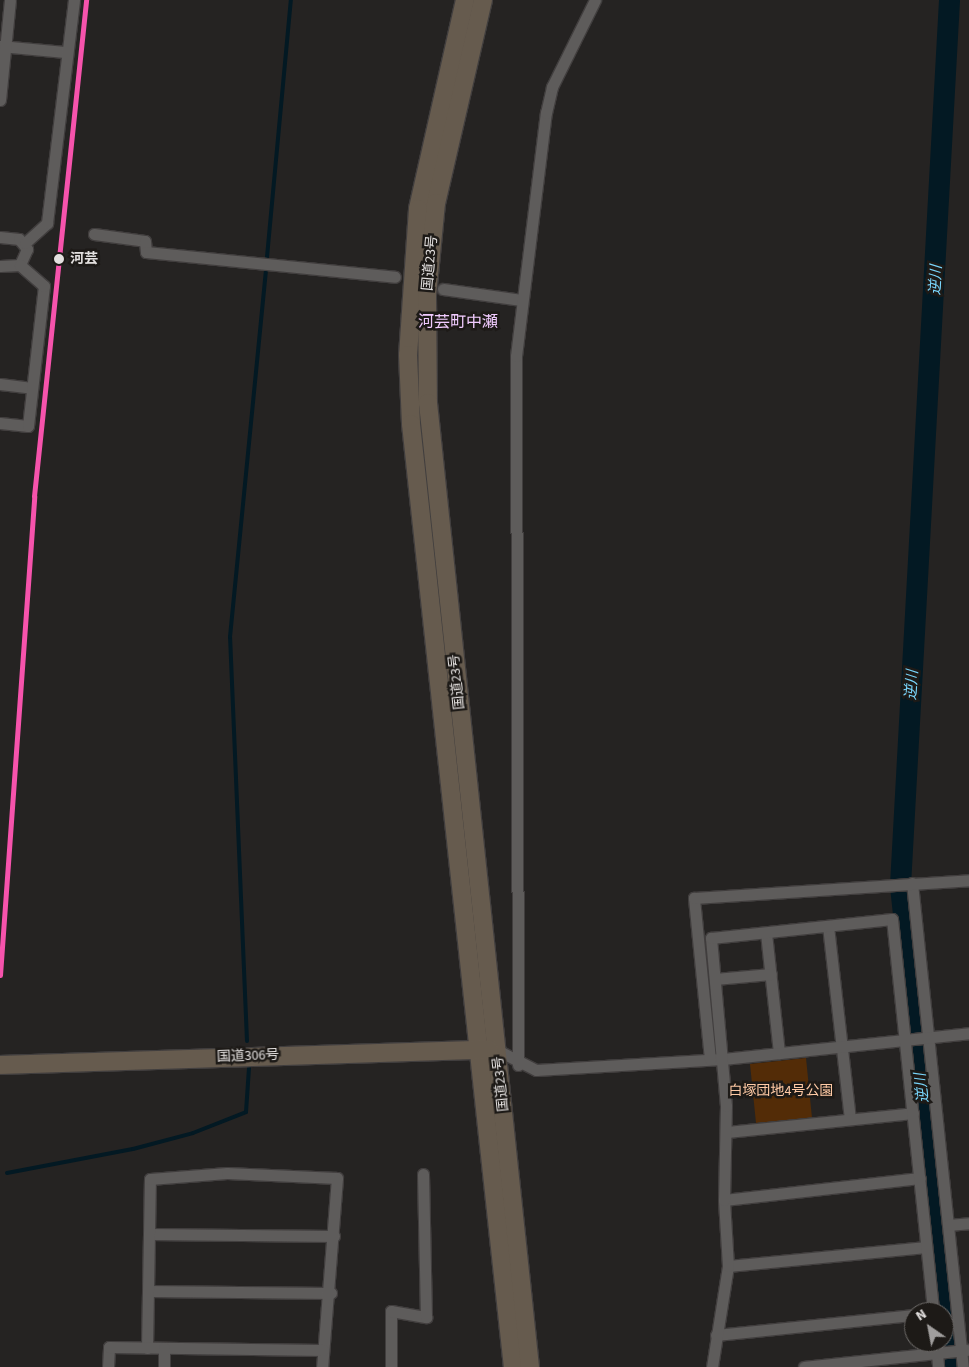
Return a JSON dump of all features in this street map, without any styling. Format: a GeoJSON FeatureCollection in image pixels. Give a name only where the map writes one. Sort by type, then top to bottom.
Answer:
{"type":"FeatureCollection","features":[{"type":"Feature","properties":{"kind":"highway","name":"国道23号"},"geometry":{"type":"LineString","coordinates":[[465,0],[418,209],[408,355],[411,424],[513,1367]]}},
{"type":"Feature","properties":{"kind":"highway","name":"国道23号"},"geometry":{"type":"LineString","coordinates":[[484,0],[436,203],[427,295],[428,393],[530,1367]]}},
{"type":"Feature","properties":{"kind":"highway","name":"国道306号"},"geometry":{"type":"LineString","coordinates":[[0,1065],[260,1055],[497,1050]]}},
{"type":"Feature","properties":{"kind":"street"},"geometry":{"type":"LineString","coordinates":[[0,100],[3,46],[10,0]]}},
{"type":"Feature","properties":{"kind":"street"},"geometry":{"type":"LineString","coordinates":[[24,243],[47,223],[66,52],[74,0]]}},
{"type":"Feature","properties":{"kind":"street"},"geometry":{"type":"LineString","coordinates":[[518,1065],[514,415],[521,300],[552,87],[595,0]]}},
{"type":"Feature","properties":{"kind":"street"},"geometry":{"type":"LineString","coordinates":[[3,46],[66,52]]}},
{"type":"Feature","properties":{"kind":"street"},"geometry":{"type":"LineString","coordinates":[[94,234],[145,241],[146,252],[395,277]]}},
{"type":"Feature","properties":{"kind":"street"},"geometry":{"type":"LineString","coordinates":[[0,237],[24,243]]}},
{"type":"Feature","properties":{"kind":"street"},"geometry":{"type":"LineString","coordinates":[[20,265],[26,256],[24,243]]}},
{"type":"Feature","properties":{"kind":"street"},"geometry":{"type":"LineString","coordinates":[[0,266],[20,265],[44,286],[28,426],[0,423]]}},
{"type":"Feature","properties":{"kind":"street"},"geometry":{"type":"LineString","coordinates":[[443,289],[521,300]]}},
{"type":"Feature","properties":{"kind":"street"},"geometry":{"type":"LineString","coordinates":[[0,384],[32,388]]}},
{"type":"Feature","properties":{"kind":"street"},"geometry":{"type":"LineString","coordinates":[[710,1059],[694,898],[969,880]]}},
{"type":"Feature","properties":{"kind":"street"},"geometry":{"type":"LineString","coordinates":[[905,883],[927,1038],[963,1350],[963,1367]]}},
{"type":"Feature","properties":{"kind":"street"},"geometry":{"type":"LineString","coordinates":[[712,1367],[728,1266],[724,1200],[727,1132],[723,1058],[711,938],[892,918],[907,1040],[932,1302]]}},
{"type":"Feature","properties":{"kind":"street"},"geometry":{"type":"LineString","coordinates":[[828,926],[850,1119]]}},
{"type":"Feature","properties":{"kind":"street"},"geometry":{"type":"LineString","coordinates":[[766,933],[779,1053]]}},
{"type":"Feature","properties":{"kind":"street"},"geometry":{"type":"LineString","coordinates":[[715,979],[771,974]]}},
{"type":"Feature","properties":{"kind":"street"},"geometry":{"type":"LineString","coordinates":[[497,1050],[518,1065],[536,1070],[723,1058],[969,1033]]}},
{"type":"Feature","properties":{"kind":"street"},"geometry":{"type":"LineString","coordinates":[[727,1132],[913,1113]]}},
{"type":"Feature","properties":{"kind":"street"},"geometry":{"type":"LineString","coordinates":[[147,1348],[150,1179],[227,1173],[337,1178],[331,1293],[322,1367]]}},
{"type":"Feature","properties":{"kind":"street"},"geometry":{"type":"LineString","coordinates":[[391,1367],[391,1311],[426,1317],[423,1174]]}},
{"type":"Feature","properties":{"kind":"street"},"geometry":{"type":"LineString","coordinates":[[724,1200],[920,1178]]}},
{"type":"Feature","properties":{"kind":"street"},"geometry":{"type":"LineString","coordinates":[[948,1225],[969,1223]]}},
{"type":"Feature","properties":{"kind":"street"},"geometry":{"type":"LineString","coordinates":[[149,1234],[334,1236]]}},
{"type":"Feature","properties":{"kind":"street"},"geometry":{"type":"LineString","coordinates":[[728,1266],[926,1247]]}},
{"type":"Feature","properties":{"kind":"street"},"geometry":{"type":"LineString","coordinates":[[148,1291],[331,1293]]}},
{"type":"Feature","properties":{"kind":"street"},"geometry":{"type":"LineString","coordinates":[[716,1335],[904,1316]]}},
{"type":"Feature","properties":{"kind":"street"},"geometry":{"type":"LineString","coordinates":[[108,1367],[109,1347],[323,1350]]}},
{"type":"Feature","properties":{"kind":"street"},"geometry":{"type":"LineString","coordinates":[[164,1348],[164,1367]]}},
{"type":"Feature","properties":{"kind":"street"},"geometry":{"type":"LineString","coordinates":[[810,1367],[876,1363],[925,1352]]}},
{"type":"Feature","properties":{"kind":"street"},"geometry":{"type":"LineString","coordinates":[[938,1352],[938,1367]]}},
{"type":"Feature","properties":{"kind":"green space","name":"白塚団地4号公園"},"geometry":{"type":"Polygon","coordinates":[[[806,1058],[812,1118],[756,1123],[750,1064],[806,1058]]]}},
{"type":"Feature","properties":{"kind":"waterway"},"geometry":{"type":"LineString","coordinates":[[267,257],[291,0]]}},
{"type":"Feature","properties":{"kind":"waterway","name":"逆川"},"geometry":{"type":"LineString","coordinates":[[949,0],[900,886],[952,1367]]}},
{"type":"Feature","properties":{"kind":"waterway"},"geometry":{"type":"LineString","coordinates":[[247,1041],[230,637],[266,272]]}},
{"type":"Feature","properties":{"kind":"waterway"},"geometry":{"type":"LineString","coordinates":[[7,1173],[133,1149],[193,1133],[246,1112],[249,1068]]}},
{"type":"Feature","properties":{"kind":"transit line"},"geometry":{"type":"LineString","coordinates":[[0,975],[34,496],[86,0]]}},
{"type":"Feature","properties":{"kind":"place","name":"河芸"},"geometry":{"type":"Point","coordinates":[59,259]}},
{"type":"Feature","properties":{"kind":"district","name":"河芸町中瀬"},"geometry":{"type":"Point","coordinates":[458,322]}}]}
